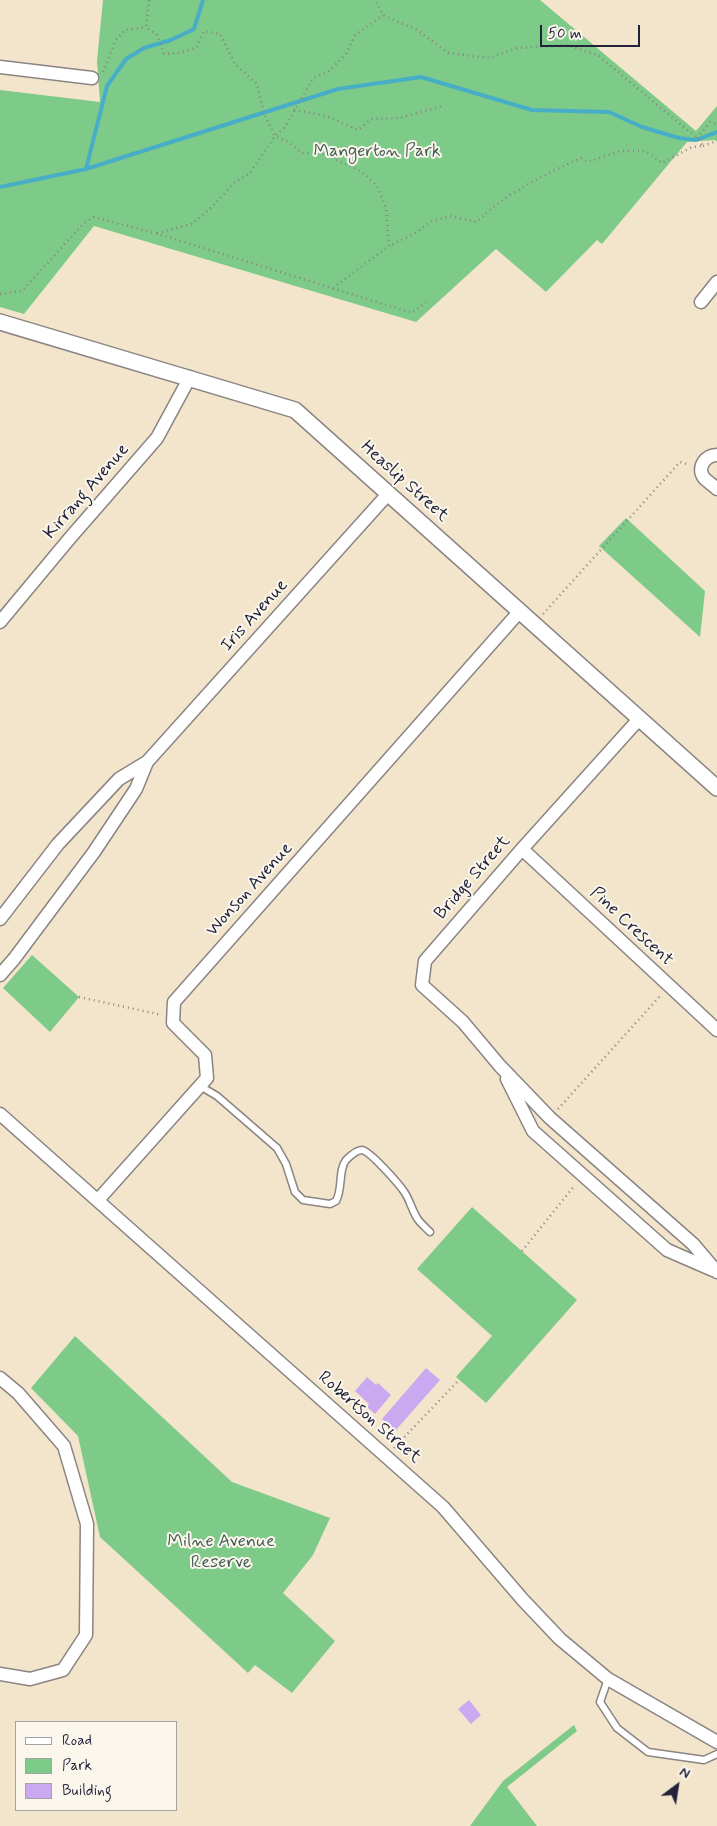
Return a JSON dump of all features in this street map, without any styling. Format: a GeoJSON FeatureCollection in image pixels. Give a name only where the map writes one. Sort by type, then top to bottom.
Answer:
{"type":"FeatureCollection","features":[{"type":"Feature","properties":{"kind":"street"},"geometry":{"type":"LineString","coordinates":[[0,68],[92,78]]}},
{"type":"Feature","properties":{"kind":"street"},"geometry":{"type":"LineString","coordinates":[[702,302],[717,282]]}},
{"type":"Feature","properties":{"kind":"street","name":"Heaslip Street"},"geometry":{"type":"LineString","coordinates":[[0,322],[190,377],[295,410],[520,612],[715,782]]}},
{"type":"Feature","properties":{"kind":"street","name":"Kirrang Avenue"},"geometry":{"type":"LineString","coordinates":[[0,622],[157,438],[190,377]]}},
{"type":"Feature","properties":{"kind":"street"},"geometry":{"type":"LineString","coordinates":[[717,455],[708,456],[703,462],[702,468],[705,478],[717,489]]}},
{"type":"Feature","properties":{"kind":"street","name":"Iris Avenue"},"geometry":{"type":"LineString","coordinates":[[0,919],[58,844],[119,779],[147,762],[388,494]]}},
{"type":"Feature","properties":{"kind":"street","name":"Wonson Avenue"},"geometry":{"type":"LineString","coordinates":[[173,1018],[174,1002],[520,612]]}},
{"type":"Feature","properties":{"kind":"street","name":"Bridge Street"},"geometry":{"type":"LineString","coordinates":[[640,718],[522,849],[425,961],[422,985],[462,1022],[500,1066],[550,1118],[693,1244],[717,1272]]}},
{"type":"Feature","properties":{"kind":"street","name":"Iris Avenue"},"geometry":{"type":"LineString","coordinates":[[0,975],[94,852],[136,789],[147,762]]}},
{"type":"Feature","properties":{"kind":"street","name":"Pine Crescent"},"geometry":{"type":"LineString","coordinates":[[522,849],[717,1030]]}},
{"type":"Feature","properties":{"kind":"street"},"geometry":{"type":"LineString","coordinates":[[98,1200],[207,1078],[204,1055],[173,1023],[173,1018]]}},
{"type":"Feature","properties":{"kind":"street","name":"Bridge Street"},"geometry":{"type":"LineString","coordinates":[[500,1066],[533,1131],[667,1250],[717,1272]]}},
{"type":"Feature","properties":{"kind":"street","name":"Robertson Street"},"geometry":{"type":"LineString","coordinates":[[0,1114],[443,1507],[560,1640],[608,1678],[717,1742]]}},
{"type":"Feature","properties":{"kind":"street"},"geometry":{"type":"LineString","coordinates":[[0,1378],[18,1393],[64,1446],[87,1524],[86,1635],[62,1670],[30,1679],[0,1674]]}},
{"type":"Feature","properties":{"kind":"lane"},"geometry":{"type":"LineString","coordinates":[[200,1086],[217,1096],[277,1148],[286,1164],[295,1192],[303,1200],[330,1204],[336,1201],[340,1195],[344,1164],[358,1151],[362,1150],[372,1156],[400,1187],[408,1197],[416,1217],[430,1232]]}},
{"type":"Feature","properties":{"kind":"lane"},"geometry":{"type":"LineString","coordinates":[[608,1678],[600,1702],[617,1728],[648,1752],[704,1760],[717,1754]]}},
{"type":"Feature","properties":{"kind":"path"},"geometry":{"type":"LineString","coordinates":[[146,28],[149,0]]}},
{"type":"Feature","properties":{"kind":"path"},"geometry":{"type":"LineString","coordinates":[[375,0],[383,15],[417,30],[448,52],[489,58],[517,48],[568,45],[599,56],[697,138],[702,146]]}},
{"type":"Feature","properties":{"kind":"path"},"geometry":{"type":"LineString","coordinates":[[155,233],[192,224],[213,206],[234,183],[250,173],[275,136],[285,127],[313,78],[328,72],[346,54],[356,35],[383,15]]}},
{"type":"Feature","properties":{"kind":"path"},"geometry":{"type":"LineString","coordinates":[[92,78],[102,75],[115,41],[126,30],[146,28],[157,35],[164,54],[179,53],[196,48],[204,31],[220,34],[235,64],[257,84],[264,114],[275,136],[288,142],[302,153],[322,154],[361,171],[377,186],[386,208],[389,246]]}},
{"type":"Feature","properties":{"kind":"path"},"geometry":{"type":"LineString","coordinates":[[294,110],[327,116],[358,130],[371,119],[399,118],[442,106]]}},
{"type":"Feature","properties":{"kind":"path"},"geometry":{"type":"LineString","coordinates":[[697,138],[710,122],[717,124]]}},
{"type":"Feature","properties":{"kind":"path"},"geometry":{"type":"LineString","coordinates":[[334,288],[389,246],[414,234],[432,221],[450,216],[477,222],[484,214],[531,182],[582,158],[588,162],[620,151],[646,151],[662,163],[692,147],[717,141]]}},
{"type":"Feature","properties":{"kind":"path"},"geometry":{"type":"LineString","coordinates":[[0,294],[22,291],[84,223],[94,216],[155,233],[412,313],[426,302]]}},
{"type":"Feature","properties":{"kind":"path"},"geometry":{"type":"LineString","coordinates":[[534,624],[680,462],[702,468]]}},
{"type":"Feature","properties":{"kind":"path"},"geometry":{"type":"LineString","coordinates":[[550,1118],[669,986]]}},
{"type":"Feature","properties":{"kind":"path"},"geometry":{"type":"LineString","coordinates":[[79,998],[173,1018]]}},
{"type":"Feature","properties":{"kind":"path"},"geometry":{"type":"LineString","coordinates":[[522,1251],[583,1176]]}},
{"type":"Feature","properties":{"kind":"path"},"geometry":{"type":"LineString","coordinates":[[386,1456],[459,1380]]}},
{"type":"Feature","properties":{"kind":"green space","name":"Mangerton Park"},"geometry":{"type":"Polygon","coordinates":[[[103,0],[540,0],[696,131],[717,106],[717,142],[715,140],[687,142],[602,244],[597,240],[546,292],[496,249],[416,322],[94,226],[24,314],[0,307],[0,90],[100,102],[97,61],[103,0]]]}},
{"type":"Feature","properties":{"kind":"green space"},"geometry":{"type":"Polygon","coordinates":[[[626,518],[705,591],[700,637],[599,546],[626,518]]]}},
{"type":"Feature","properties":{"kind":"green space"},"geometry":{"type":"Polygon","coordinates":[[[32,955],[79,997],[50,1032],[3,988],[32,955]]]}},
{"type":"Feature","properties":{"kind":"green space"},"geometry":{"type":"Polygon","coordinates":[[[472,1207],[577,1300],[486,1403],[456,1377],[492,1336],[417,1269],[472,1207]]]}},
{"type":"Feature","properties":{"kind":"green space","name":"Milne Avenue Reserve"},"geometry":{"type":"Polygon","coordinates":[[[75,1336],[232,1482],[330,1518],[313,1555],[283,1593],[335,1641],[292,1693],[255,1665],[248,1673],[100,1537],[78,1436],[31,1388],[75,1336]]]}},
{"type":"Feature","properties":{"kind":"green space"},"geometry":{"type":"Polygon","coordinates":[[[574,1725],[577,1731],[507,1787],[537,1826],[470,1826],[503,1781],[574,1725]]]}},
{"type":"Feature","properties":{"kind":"building"},"geometry":{"type":"Polygon","coordinates":[[[426,1368],[440,1380],[395,1431],[382,1419],[426,1368]]]}},
{"type":"Feature","properties":{"kind":"building"},"geometry":{"type":"Polygon","coordinates":[[[367,1377],[376,1385],[378,1383],[391,1395],[375,1414],[367,1407],[369,1404],[355,1391],[367,1377]]]}},
{"type":"Feature","properties":{"kind":"building"},"geometry":{"type":"Polygon","coordinates":[[[469,1700],[481,1715],[471,1724],[458,1709],[469,1700]]]}},
{"type":"Feature","properties":{"kind":"waterway"},"geometry":{"type":"LineString","coordinates":[[86,169],[107,86],[126,59],[144,48],[171,40],[194,29],[203,0]]}},
{"type":"Feature","properties":{"kind":"waterway"},"geometry":{"type":"LineString","coordinates":[[0,187],[86,169],[338,89],[421,77],[532,110],[609,112],[642,127],[679,138],[696,140],[717,132]]}}]}
